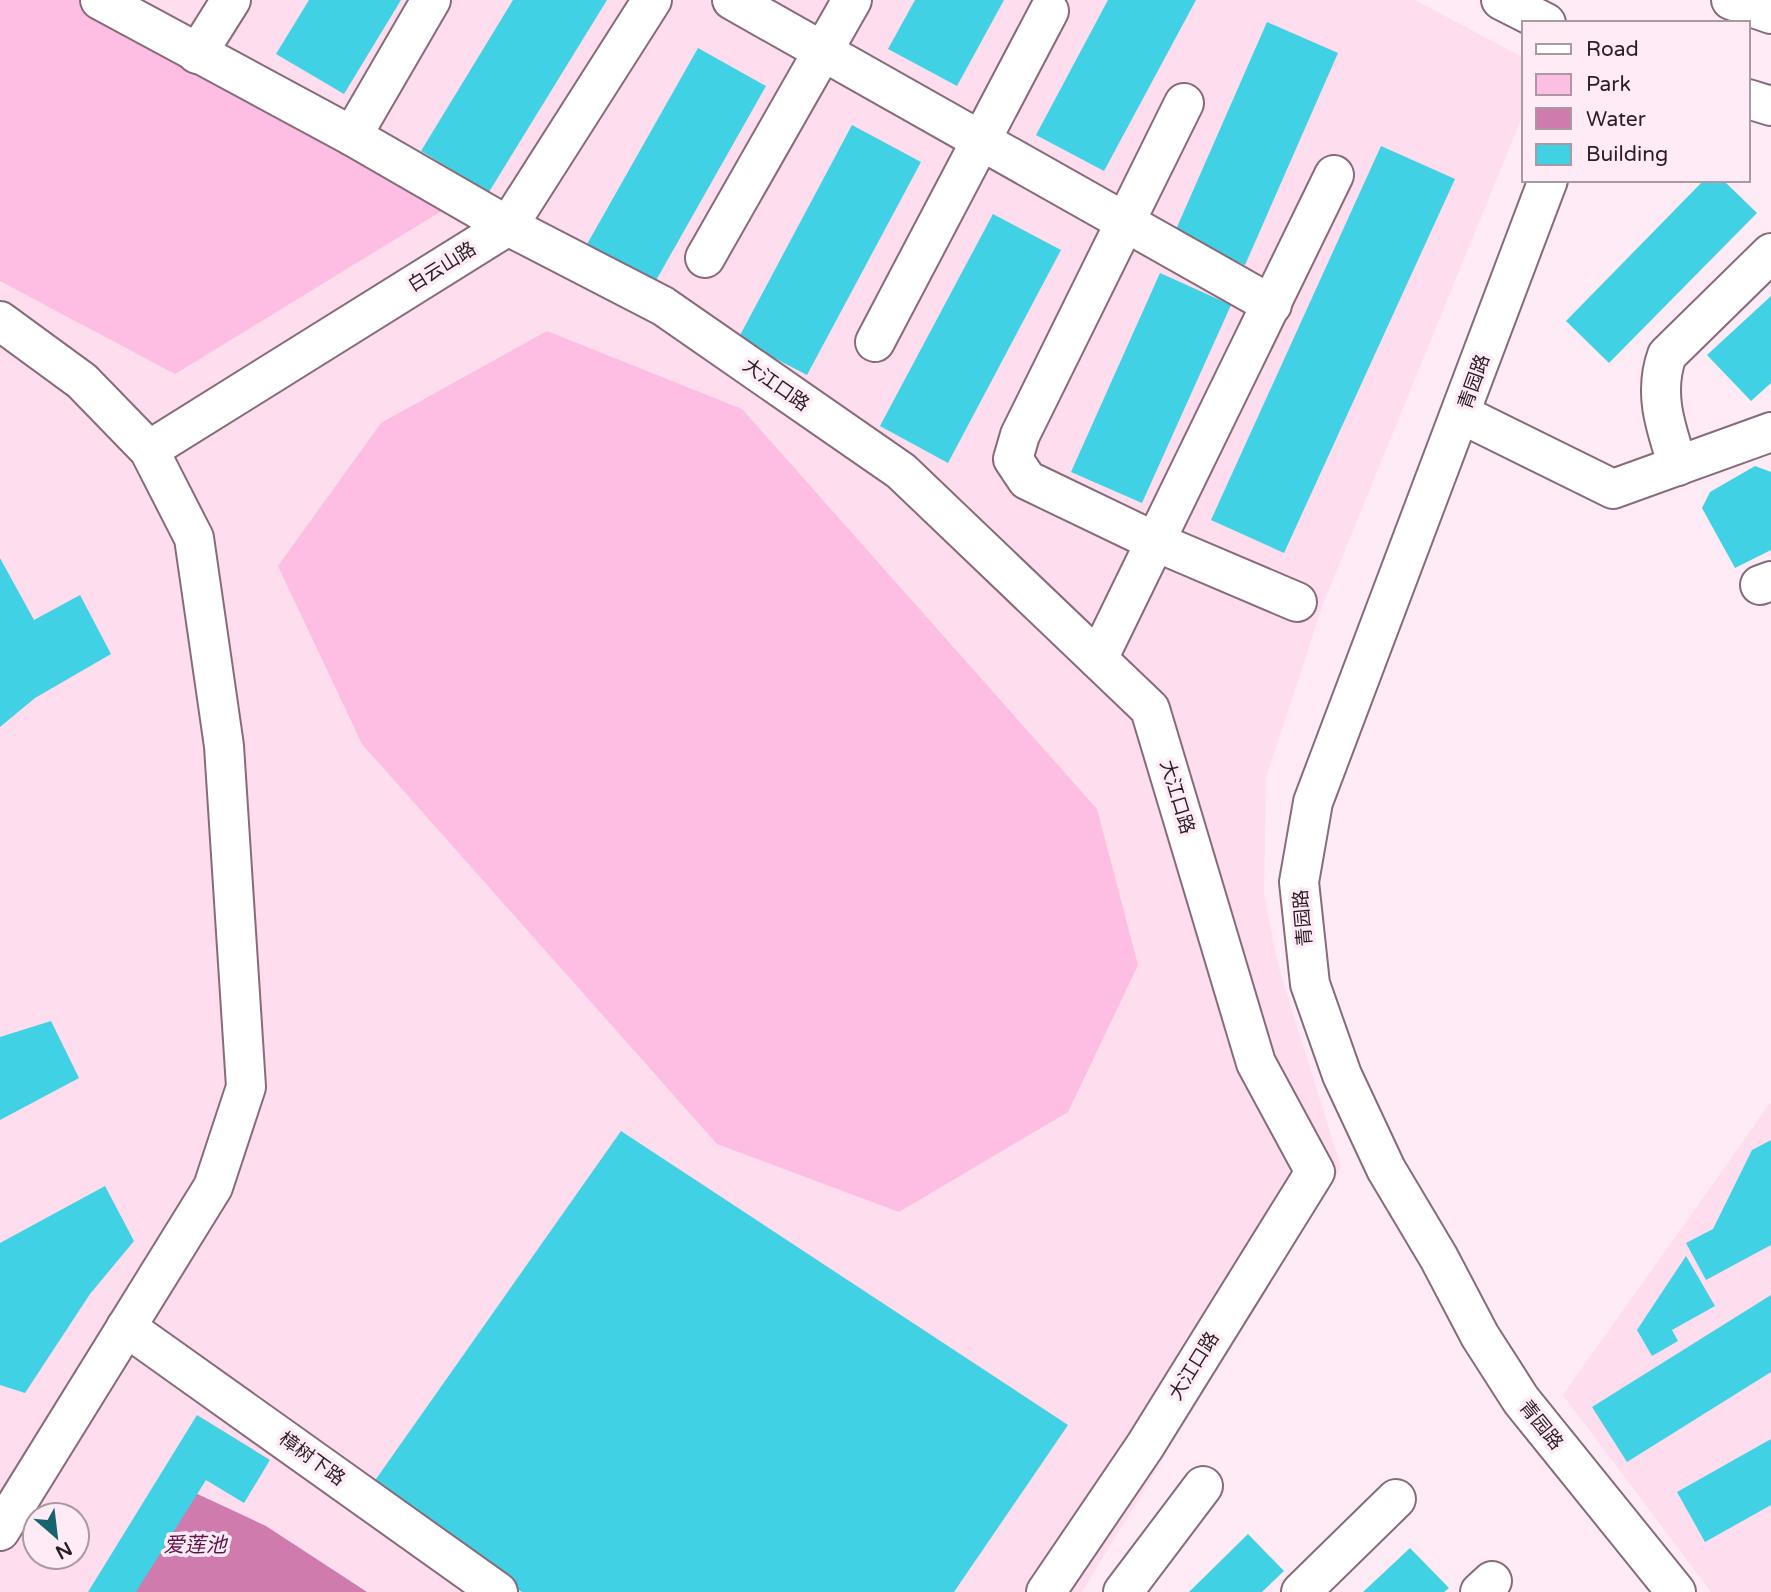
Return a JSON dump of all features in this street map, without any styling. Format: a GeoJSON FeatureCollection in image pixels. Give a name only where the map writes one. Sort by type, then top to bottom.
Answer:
{"type":"FeatureCollection","features":[{"type":"Feature","properties":{"kind":"street","name":"大江口路"},"geometry":{"type":"LineString","coordinates":[[100,0],[352,136],[508,226],[663,306],[901,471],[1150,709],[1256,1063],[1315,1172],[1145,1446],[1046,1592]]}},
{"type":"Feature","properties":{"kind":"street"},"geometry":{"type":"LineString","coordinates":[[197,54],[231,0]]}},
{"type":"Feature","properties":{"kind":"street"},"geometry":{"type":"LineString","coordinates":[[352,136],[430,0]]}},
{"type":"Feature","properties":{"kind":"street","name":"白云山路"},"geometry":{"type":"LineString","coordinates":[[149,450],[508,226],[652,0]]}},
{"type":"Feature","properties":{"kind":"street"},"geometry":{"type":"LineString","coordinates":[[732,0],[1272,305]]}},
{"type":"Feature","properties":{"kind":"street"},"geometry":{"type":"LineString","coordinates":[[705,258],[852,0]]}},
{"type":"Feature","properties":{"kind":"street"},"geometry":{"type":"LineString","coordinates":[[1501,0],[1542,21]]}},
{"type":"Feature","properties":{"kind":"street"},"geometry":{"type":"LineString","coordinates":[[1731,0],[1771,14]]}},
{"type":"Feature","properties":{"kind":"street"},"geometry":{"type":"LineString","coordinates":[[875,342],[1049,12]]}},
{"type":"Feature","properties":{"kind":"street"},"geometry":{"type":"LineString","coordinates":[[1750,100],[1771,106]]}},
{"type":"Feature","properties":{"kind":"street"},"geometry":{"type":"LineString","coordinates":[[1184,103],[1020,435],[1013,458],[1027,480],[1156,541],[1297,602]]}},
{"type":"Feature","properties":{"kind":"street"},"geometry":{"type":"LineString","coordinates":[[1098,659],[1334,175]]}},
{"type":"Feature","properties":{"kind":"street","name":"青园路"},"geometry":{"type":"LineString","coordinates":[[1548,182],[1313,802],[1299,882],[1310,984],[1342,1075],[1386,1169],[1439,1258],[1480,1336],[1521,1400],[1676,1592]]}},
{"type":"Feature","properties":{"kind":"street"},"geometry":{"type":"LineString","coordinates":[[1678,466],[1663,417],[1660,374],[1667,355],[1771,253]]}},
{"type":"Feature","properties":{"kind":"street"},"geometry":{"type":"LineString","coordinates":[[0,321],[82,381],[149,450],[194,538],[224,746],[246,1087],[213,1187],[0,1531]]}},
{"type":"Feature","properties":{"kind":"street"},"geometry":{"type":"LineString","coordinates":[[1461,414],[1613,489],[1771,432]]}},
{"type":"Feature","properties":{"kind":"street","name":"樟树下路"},"geometry":{"type":"LineString","coordinates":[[126,1326],[498,1592]]}},
{"type":"Feature","properties":{"kind":"street"},"geometry":{"type":"LineString","coordinates":[[1123,1592],[1203,1486]]}},
{"type":"Feature","properties":{"kind":"street"},"geometry":{"type":"LineString","coordinates":[[1301,1592],[1396,1499]]}},
{"type":"Feature","properties":{"kind":"shaded area"},"geometry":{"type":"Polygon","coordinates":[[[0,0],[1415,0],[1522,57],[1522,117],[1323,604],[1266,778],[1264,893],[1278,965],[1341,1167],[1082,1592],[0,1592],[0,0]]]}},
{"type":"Feature","properties":{"kind":"shaded area"},"geometry":{"type":"Polygon","coordinates":[[[1771,1102],[1771,1592],[1711,1592],[1563,1395],[1771,1102]]]}},
{"type":"Feature","properties":{"kind":"green space"},"geometry":{"type":"Polygon","coordinates":[[[0,0],[117,0],[466,196],[175,374],[0,281],[0,0]]]}},
{"type":"Feature","properties":{"kind":"green space"},"geometry":{"type":"Polygon","coordinates":[[[547,331],[742,409],[1097,809],[1138,965],[1068,1112],[899,1212],[717,1144],[362,744],[278,566],[381,423],[547,331]]]}},
{"type":"Feature","properties":{"kind":"water","name":"爱莲池"},"geometry":{"type":"Polygon","coordinates":[[[176,1484],[266,1526],[367,1592],[112,1592],[176,1484]]]}},
{"type":"Feature","properties":{"kind":"building"},"geometry":{"type":"Polygon","coordinates":[[[309,0],[401,0],[344,94],[276,54],[309,0]]]}},
{"type":"Feature","properties":{"kind":"building"},"geometry":{"type":"Polygon","coordinates":[[[513,0],[607,0],[489,192],[421,151],[513,0]]]}},
{"type":"Feature","properties":{"kind":"building"},"geometry":{"type":"Polygon","coordinates":[[[915,0],[1004,0],[957,86],[888,49],[915,0]]]}},
{"type":"Feature","properties":{"kind":"building"},"geometry":{"type":"Polygon","coordinates":[[[1108,0],[1196,0],[1104,171],[1036,135],[1108,0]]]}},
{"type":"Feature","properties":{"kind":"building"},"geometry":{"type":"Polygon","coordinates":[[[1267,22],[1338,53],[1245,265],[1174,234],[1267,22]]]}},
{"type":"Feature","properties":{"kind":"building"},"geometry":{"type":"Polygon","coordinates":[[[698,48],[766,86],[654,284],[586,246],[698,48]]]}},
{"type":"Feature","properties":{"kind":"building"},"geometry":{"type":"Polygon","coordinates":[[[852,125],[921,162],[807,375],[738,339],[852,125]]]}},
{"type":"Feature","properties":{"kind":"building"},"geometry":{"type":"Polygon","coordinates":[[[1381,146],[1455,179],[1284,553],[1211,520],[1381,146]]]}},
{"type":"Feature","properties":{"kind":"building"},"geometry":{"type":"Polygon","coordinates":[[[1702,182],[1725,182],[1757,213],[1609,363],[1566,321],[1702,182]]]}},
{"type":"Feature","properties":{"kind":"building"},"geometry":{"type":"Polygon","coordinates":[[[993,214],[1061,250],[948,463],[880,426],[993,214]]]}},
{"type":"Feature","properties":{"kind":"building"},"geometry":{"type":"Polygon","coordinates":[[[1160,273],[1231,305],[1142,503],[1071,472],[1160,273]]]}},
{"type":"Feature","properties":{"kind":"building"},"geometry":{"type":"Polygon","coordinates":[[[1771,296],[1771,383],[1751,401],[1707,355],[1771,296]]]}},
{"type":"Feature","properties":{"kind":"building"},"geometry":{"type":"Polygon","coordinates":[[[1755,466],[1771,472],[1771,550],[1735,568],[1702,508],[1710,492],[1755,466]]]}},
{"type":"Feature","properties":{"kind":"building"},"geometry":{"type":"Polygon","coordinates":[[[0,558],[34,620],[80,595],[111,654],[35,698],[0,727],[0,558]]]}},
{"type":"Feature","properties":{"kind":"building"},"geometry":{"type":"Polygon","coordinates":[[[51,1021],[79,1078],[0,1120],[0,1037],[51,1021]]]}},
{"type":"Feature","properties":{"kind":"building"},"geometry":{"type":"Polygon","coordinates":[[[621,1131],[1068,1425],[954,1592],[522,1592],[369,1489],[621,1131]]]}},
{"type":"Feature","properties":{"kind":"building"},"geometry":{"type":"Polygon","coordinates":[[[1771,1140],[1771,1245],[1706,1280],[1686,1243],[1713,1229],[1752,1150],[1771,1140]]]}},
{"type":"Feature","properties":{"kind":"building"},"geometry":{"type":"Polygon","coordinates":[[[105,1186],[134,1241],[90,1294],[25,1393],[0,1385],[0,1243],[105,1186]]]}},
{"type":"Feature","properties":{"kind":"building"},"geometry":{"type":"Polygon","coordinates":[[[1686,1256],[1715,1306],[1672,1330],[1678,1341],[1652,1356],[1637,1330],[1686,1256]]]}},
{"type":"Feature","properties":{"kind":"building"},"geometry":{"type":"Polygon","coordinates":[[[1771,1295],[1771,1372],[1627,1462],[1592,1407],[1771,1295]]]}},
{"type":"Feature","properties":{"kind":"building"},"geometry":{"type":"Polygon","coordinates":[[[197,1415],[270,1460],[244,1503],[206,1480],[136,1592],[88,1592],[197,1415]]]}},
{"type":"Feature","properties":{"kind":"building"},"geometry":{"type":"Polygon","coordinates":[[[1771,1439],[1771,1505],[1705,1542],[1677,1492],[1771,1439]]]}},
{"type":"Feature","properties":{"kind":"building"},"geometry":{"type":"Polygon","coordinates":[[[1248,1534],[1284,1571],[1262,1592],[1189,1592],[1248,1534]]]}},
{"type":"Feature","properties":{"kind":"building"},"geometry":{"type":"Polygon","coordinates":[[[1410,1548],[1449,1588],[1444,1592],[1363,1592],[1410,1548]]]}}]}
